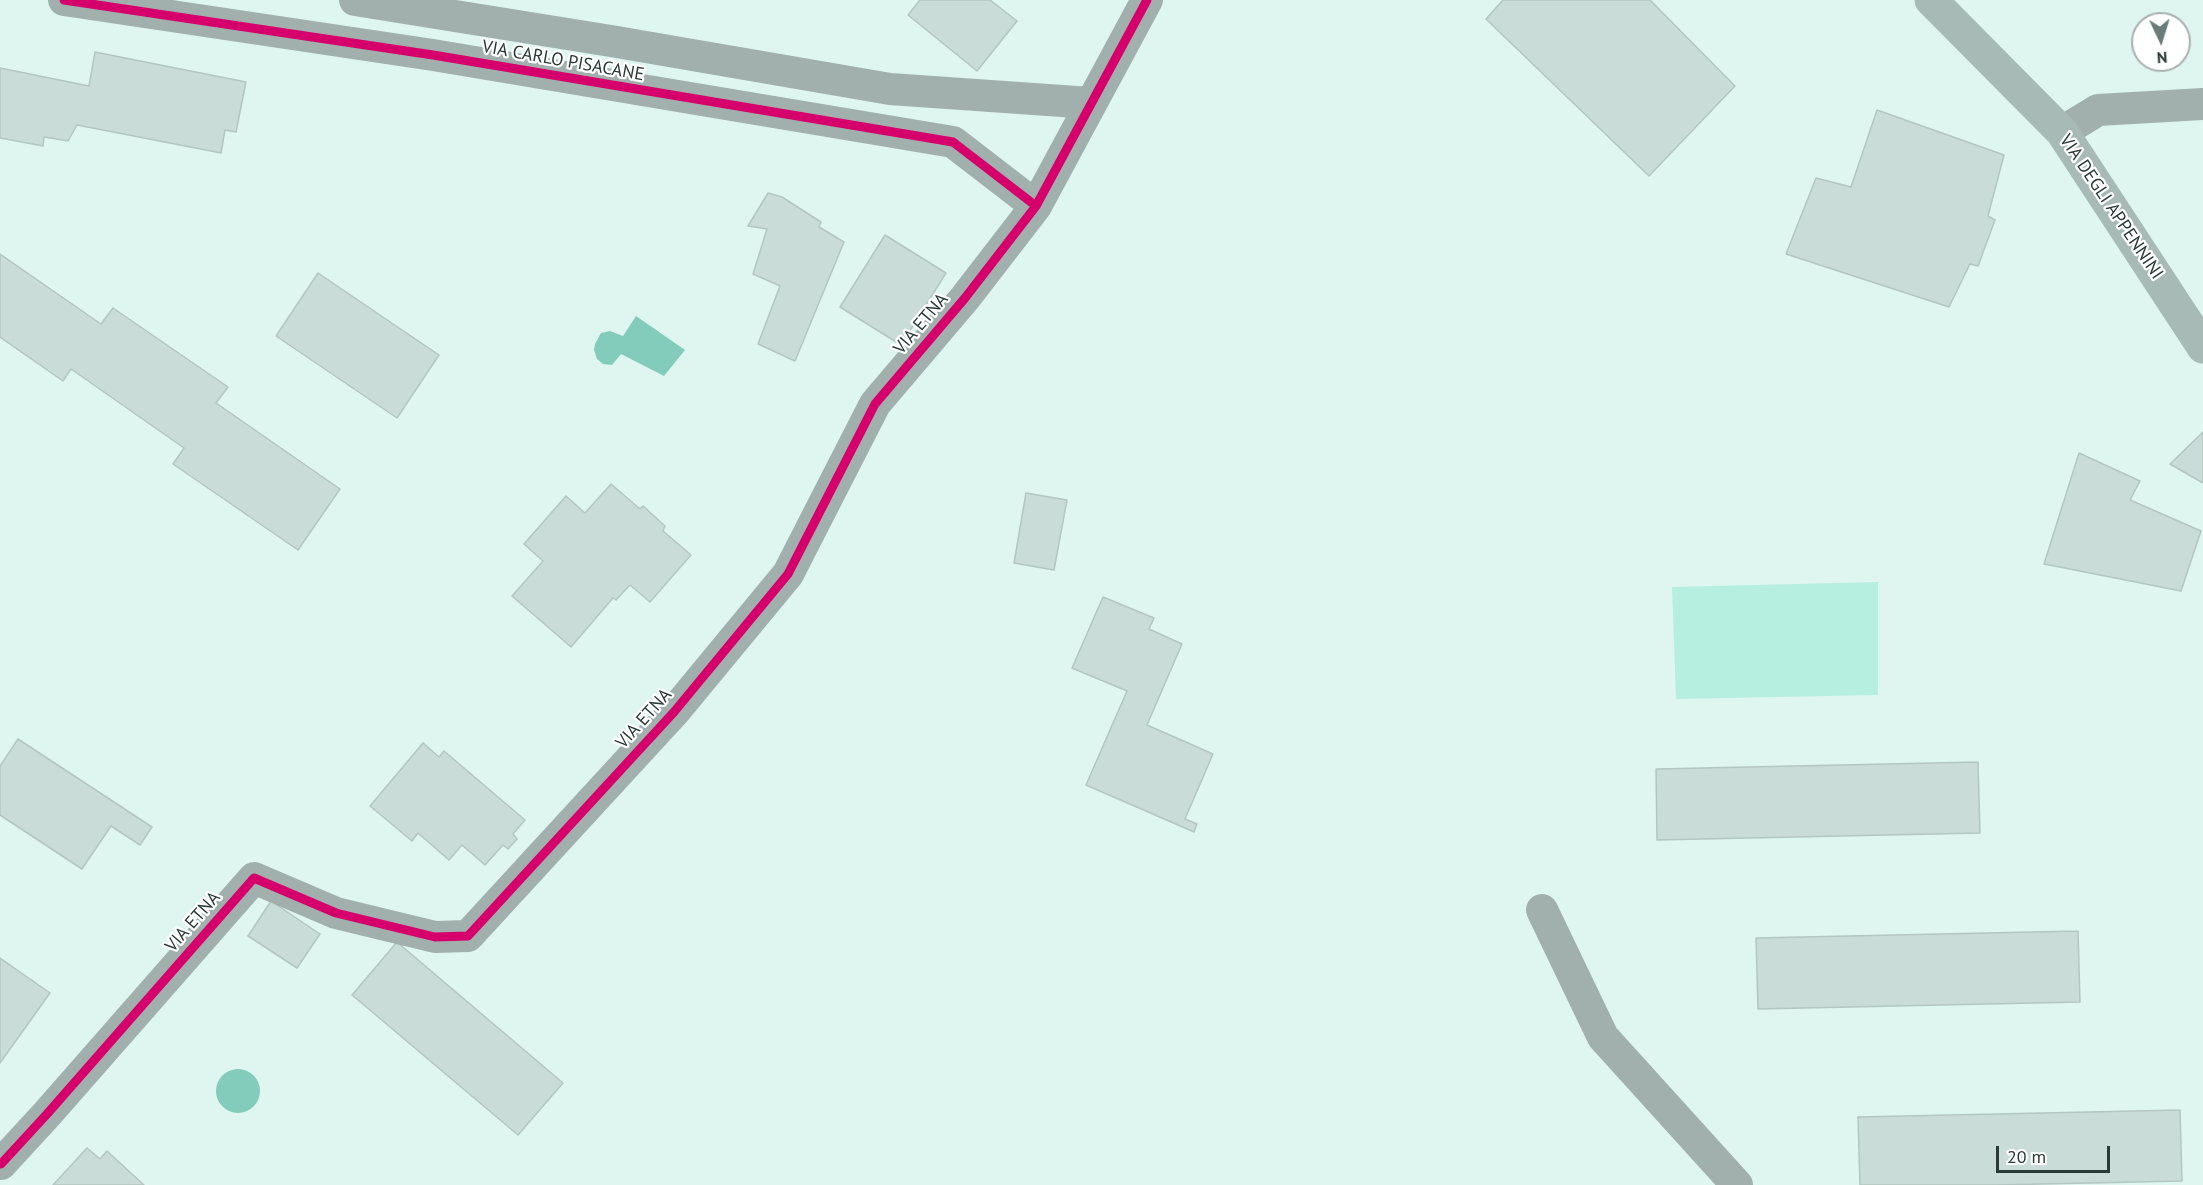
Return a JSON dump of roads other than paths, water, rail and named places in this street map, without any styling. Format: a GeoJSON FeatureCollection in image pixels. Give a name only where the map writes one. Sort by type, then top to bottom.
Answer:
{"type":"FeatureCollection","features":[{"type":"Feature","properties":{"kind":"street","name":"VIA CARLO PISACANE"},"geometry":{"type":"LineString","coordinates":[[64,0],[433,55],[953,142],[1036,206]]}},
{"type":"Feature","properties":{"kind":"street","name":"VIA CARLO PISACANE"},"geometry":{"type":"LineString","coordinates":[[355,0],[890,89],[1091,103]]}},
{"type":"Feature","properties":{"kind":"street","name":"VIA ETNA"},"geometry":{"type":"LineString","coordinates":[[1,1164],[254,878],[336,913],[435,937],[468,936],[674,712],[788,574],[875,404],[965,298],[1036,206],[1147,0]]}},
{"type":"Feature","properties":{"kind":"street","name":"VIA DEGLI APPENNINI"},"geometry":{"type":"LineString","coordinates":[[1931,0],[2062,132],[2203,347]]}},
{"type":"Feature","properties":{"kind":"street"},"geometry":{"type":"LineString","coordinates":[[2062,132],[2098,110],[2203,104]]}},
{"type":"Feature","properties":{"kind":"street"},"geometry":{"type":"LineString","coordinates":[[1542,910],[1602,1037],[1737,1185]]}}]}
